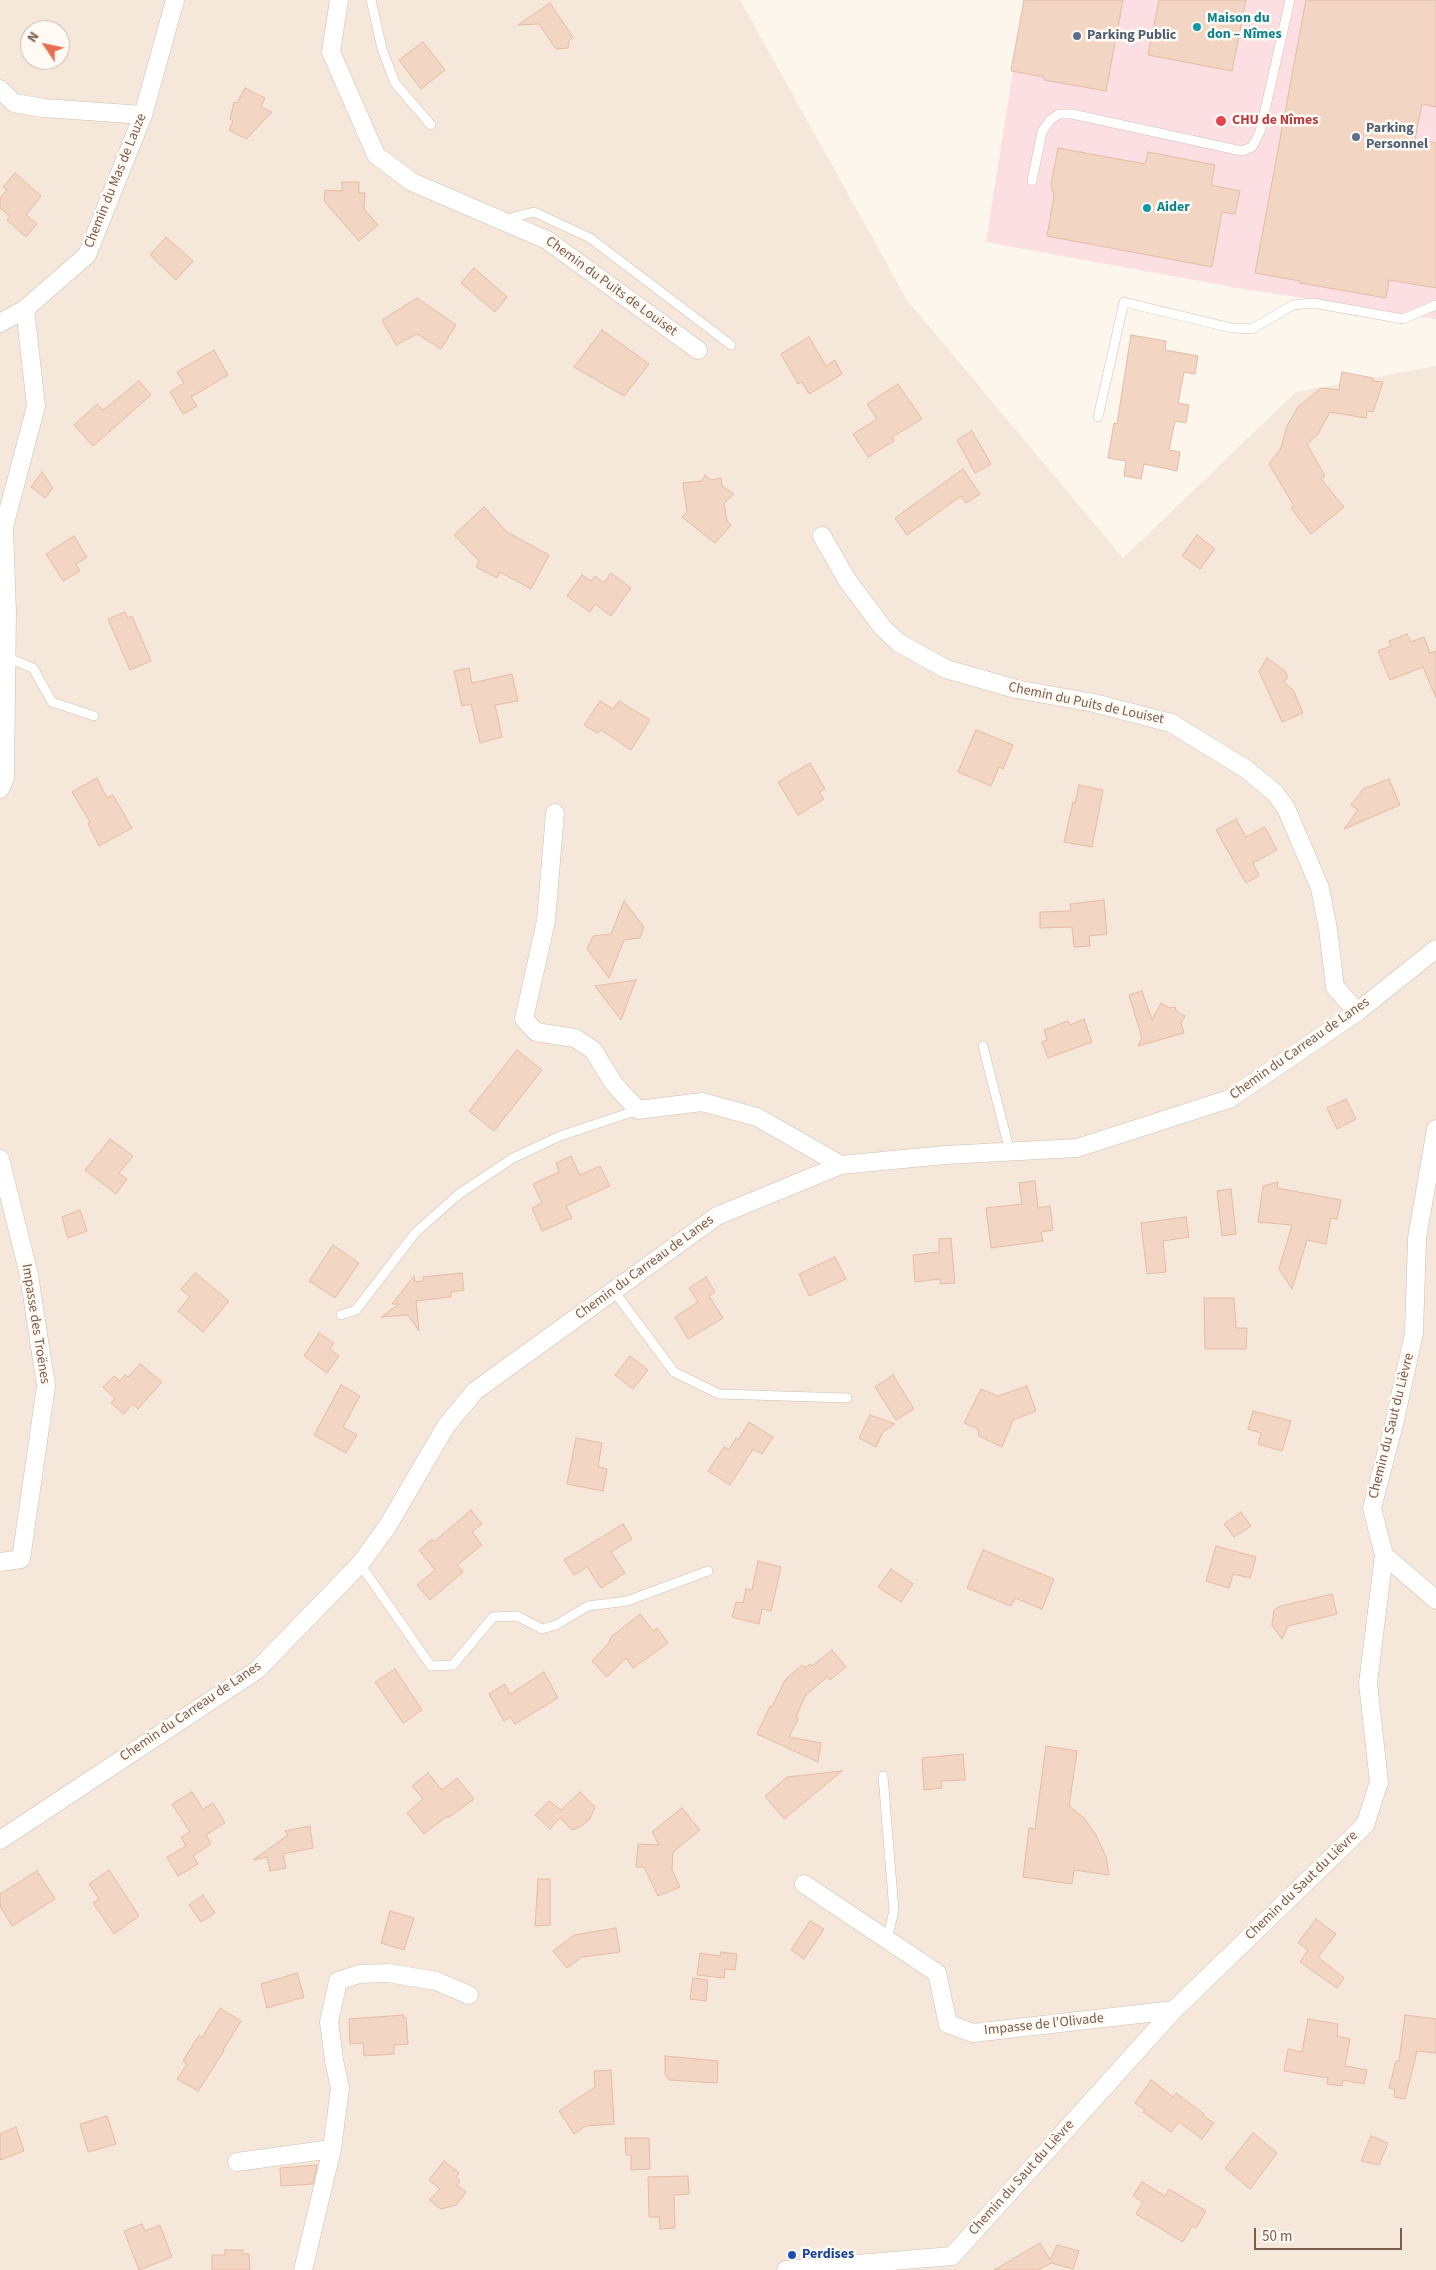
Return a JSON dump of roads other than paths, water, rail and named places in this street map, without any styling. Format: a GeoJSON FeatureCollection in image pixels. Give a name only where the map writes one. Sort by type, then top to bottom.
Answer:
{"type":"FeatureCollection","features":[{"type":"Feature","properties":{"kind":"street","name":"Chemin du Mas de Lauze"},"geometry":{"type":"LineString","coordinates":[[0,323],[25,310],[87,256],[143,115],[175,0]]}},
{"type":"Feature","properties":{"kind":"street","name":"Chemin du Puits de Louiset"},"geometry":{"type":"LineString","coordinates":[[339,0],[331,52],[376,155],[412,182],[547,240],[698,350]]}},
{"type":"Feature","properties":{"kind":"street"},"geometry":{"type":"LineString","coordinates":[[0,89],[14,102],[44,108],[143,115]]}},
{"type":"Feature","properties":{"kind":"street"},"geometry":{"type":"LineString","coordinates":[[0,789],[5,778],[4,527],[36,406],[25,310]]}},
{"type":"Feature","properties":{"kind":"street","name":"Chemin du Puits de Louiset"},"geometry":{"type":"LineString","coordinates":[[822,536],[847,580],[883,628],[899,643],[946,669],[1016,689],[1094,703],[1171,723],[1246,769],[1275,793],[1286,808],[1320,888],[1328,929],[1335,987],[1357,1012]]}},
{"type":"Feature","properties":{"kind":"street"},"geometry":{"type":"LineString","coordinates":[[555,813],[546,921],[524,1020],[536,1032],[575,1038],[593,1050],[614,1084],[638,1110],[702,1102],[757,1117],[841,1165]]}},
{"type":"Feature","properties":{"kind":"street","name":"Chemin du Carreau de Lanes"},"geometry":{"type":"LineString","coordinates":[[0,1840],[257,1670],[360,1564],[387,1527],[446,1426],[475,1391],[716,1216],[841,1165],[945,1155],[1076,1148],[1229,1099],[1357,1012],[1436,948]]}},
{"type":"Feature","properties":{"kind":"street","name":"Chemin du Saut du Lièvre"},"geometry":{"type":"LineString","coordinates":[[786,2270],[950,2263],[1174,2010],[1365,1826],[1379,1782],[1368,1683],[1384,1555],[1372,1508],[1394,1424],[1414,1334],[1416,1238],[1436,1129]]}},
{"type":"Feature","properties":{"kind":"street","name":"Impasse des Troënes"},"geometry":{"type":"LineString","coordinates":[[0,1159],[29,1275],[46,1386],[22,1560],[0,1562]]}},
{"type":"Feature","properties":{"kind":"street"},"geometry":{"type":"LineString","coordinates":[[1384,1555],[1436,1600]]}},
{"type":"Feature","properties":{"kind":"street","name":"Impasse de l'Olivade"},"geometry":{"type":"LineString","coordinates":[[804,1884],[938,1973],[948,2024],[973,2033],[1174,2010]]}},
{"type":"Feature","properties":{"kind":"street"},"geometry":{"type":"LineString","coordinates":[[303,2270],[332,2149],[340,2088],[329,2022],[338,1981],[359,1974],[388,1973],[436,1981],[468,1995]]}},
{"type":"Feature","properties":{"kind":"street"},"geometry":{"type":"LineString","coordinates":[[237,2162],[332,2149]]}},
{"type":"Feature","properties":{"kind":"lane"},"geometry":{"type":"LineString","coordinates":[[371,0],[382,48],[395,83],[431,125]]}},
{"type":"Feature","properties":{"kind":"lane"},"geometry":{"type":"LineString","coordinates":[[1032,181],[1042,132],[1050,120],[1059,114],[1072,114],[1242,151],[1252,146],[1260,132],[1290,0]]}},
{"type":"Feature","properties":{"kind":"lane"},"geometry":{"type":"LineString","coordinates":[[506,222],[514,216],[534,212],[590,238],[731,345]]}},
{"type":"Feature","properties":{"kind":"lane"},"geometry":{"type":"LineString","coordinates":[[1098,417],[1124,302],[1232,328],[1252,329],[1294,306],[1313,303],[1402,318],[1436,305]]}},
{"type":"Feature","properties":{"kind":"lane"},"geometry":{"type":"LineString","coordinates":[[6,657],[33,668],[52,702],[94,716]]}},
{"type":"Feature","properties":{"kind":"lane"},"geometry":{"type":"LineString","coordinates":[[983,1046],[1010,1152]]}},
{"type":"Feature","properties":{"kind":"lane"},"geometry":{"type":"LineString","coordinates":[[341,1315],[356,1310],[415,1233],[459,1194],[513,1158],[560,1136],[638,1110]]}},
{"type":"Feature","properties":{"kind":"lane"},"geometry":{"type":"LineString","coordinates":[[613,1290],[674,1372],[719,1394],[847,1398]]}},
{"type":"Feature","properties":{"kind":"lane"},"geometry":{"type":"LineString","coordinates":[[360,1564],[431,1666],[453,1665],[493,1617],[517,1616],[542,1629],[556,1625],[588,1606],[627,1601],[708,1571]]}},
{"type":"Feature","properties":{"kind":"lane"},"geometry":{"type":"LineString","coordinates":[[883,1776],[894,1911],[887,1939]]}},
{"type":"Feature","properties":{"kind":"place","name":"Maison du don – Nîmes"},"geometry":{"type":"Point","coordinates":[1197,27]}},
{"type":"Feature","properties":{"kind":"place","name":"Parking Public"},"geometry":{"type":"Point","coordinates":[1077,36]}},
{"type":"Feature","properties":{"kind":"place","name":"CHU de Nîmes"},"geometry":{"type":"Point","coordinates":[1221,121]}},
{"type":"Feature","properties":{"kind":"place","name":"Parking Personnel"},"geometry":{"type":"Point","coordinates":[1356,137]}},
{"type":"Feature","properties":{"kind":"place","name":"Aider"},"geometry":{"type":"Point","coordinates":[1147,208]}},
{"type":"Feature","properties":{"kind":"place","name":"Perdises"},"geometry":{"type":"Point","coordinates":[792,2255]}}]}
